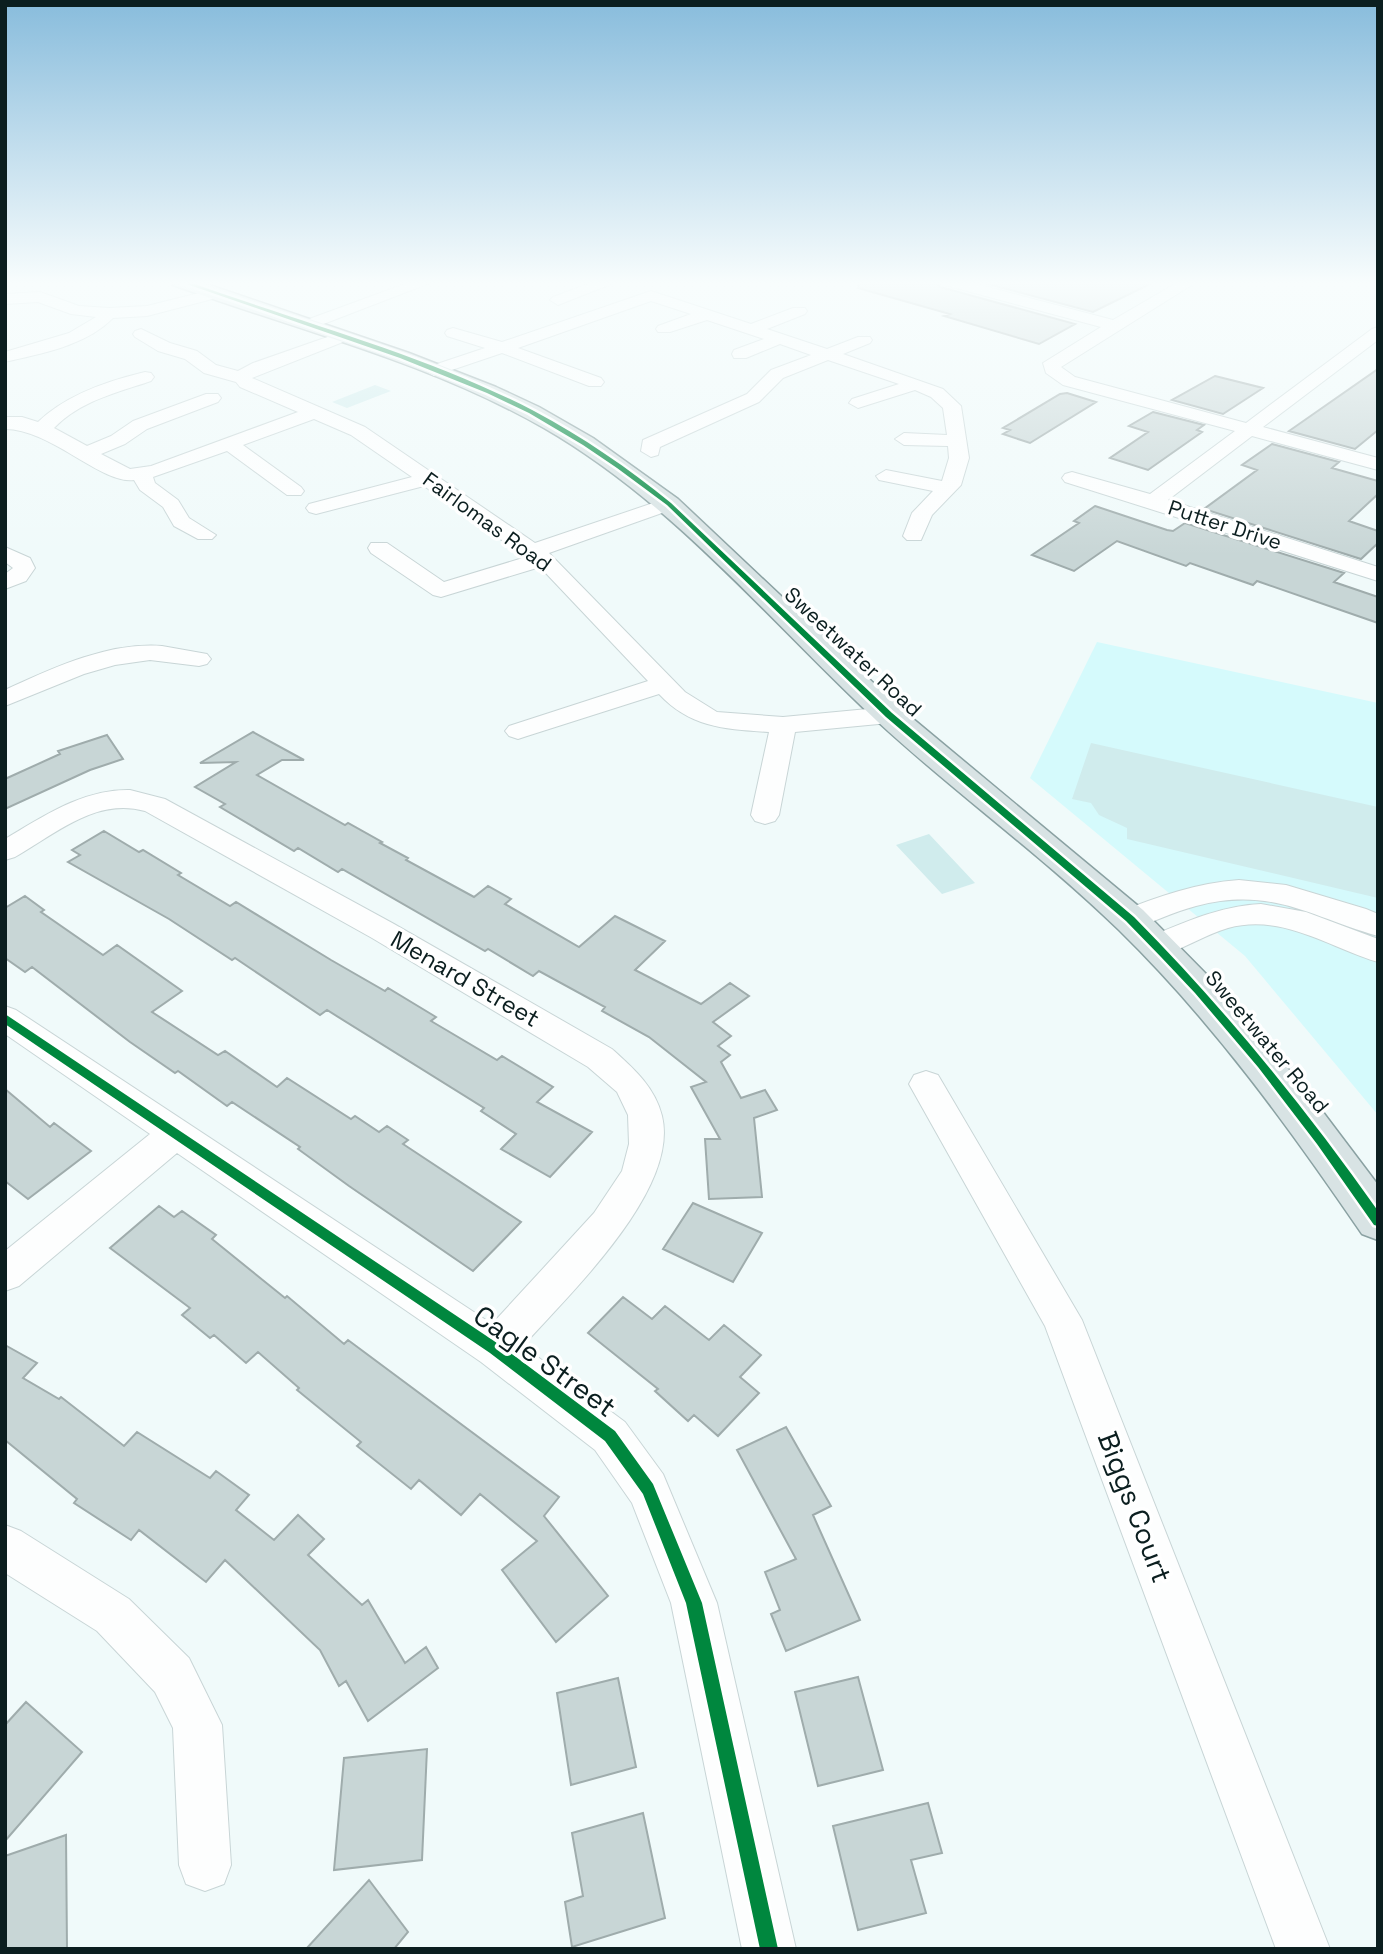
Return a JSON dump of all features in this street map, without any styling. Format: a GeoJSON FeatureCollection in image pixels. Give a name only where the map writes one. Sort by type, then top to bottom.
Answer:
{"type":"FeatureCollection","features":[{"type":"Feature","properties":{"kind":"main road","name":"Sweetwater Road"},"geometry":{"type":"LineString","coordinates":[[437,372],[529,411],[619,465],[669,504],[889,715],[1144,933],[1205,995],[1312,1126],[1378,1221]]}},
{"type":"Feature","properties":{"kind":"street","name":"Fairlomas Road"},"geometry":{"type":"LineString","coordinates":[[222,372],[243,378],[246,383],[358,431],[537,556],[676,697],[709,718],[728,722],[783,725],[889,715]]}},
{"type":"Feature","properties":{"kind":"street"},"geometry":{"type":"LineString","coordinates":[[243,378],[248,372]]}},
{"type":"Feature","properties":{"kind":"street"},"geometry":{"type":"LineString","coordinates":[[569,372],[595,382]]}},
{"type":"Feature","properties":{"kind":"street"},"geometry":{"type":"LineString","coordinates":[[619,465],[651,451],[666,450],[716,429],[729,414],[726,410],[753,398],[780,372]]}},
{"type":"Feature","properties":{"kind":"street"},"geometry":{"type":"LineString","coordinates":[[880,372],[937,393],[952,406],[959,458],[951,485],[922,513],[914,536]]}},
{"type":"Feature","properties":{"kind":"street"},"geometry":{"type":"LineString","coordinates":[[1054,372],[1069,381],[1378,464]]}},
{"type":"Feature","properties":{"kind":"street"},"geometry":{"type":"LineString","coordinates":[[1153,502],[1324,372]]}},
{"type":"Feature","properties":{"kind":"street"},"geometry":{"type":"LineString","coordinates":[[5,412],[33,405],[68,405],[145,377]]}},
{"type":"Feature","properties":{"kind":"street"},"geometry":{"type":"LineString","coordinates":[[858,404],[916,384]]}},
{"type":"Feature","properties":{"kind":"street"},"geometry":{"type":"LineString","coordinates":[[87,453],[118,440],[141,425],[212,398]]}},
{"type":"Feature","properties":{"kind":"street"},"geometry":{"type":"LineString","coordinates":[[42,429],[68,405]]}},
{"type":"Feature","properties":{"kind":"street"},"geometry":{"type":"LineString","coordinates":[[5,424],[22,423],[42,429],[115,470],[129,475],[148,472],[312,413]]}},
{"type":"Feature","properties":{"kind":"street"},"geometry":{"type":"LineString","coordinates":[[904,439],[956,441]]}},
{"type":"Feature","properties":{"kind":"street"},"geometry":{"type":"LineString","coordinates":[[230,444],[295,491]]}},
{"type":"Feature","properties":{"kind":"street"},"geometry":{"type":"LineString","coordinates":[[148,472],[147,486],[171,505],[181,522],[205,535]]}},
{"type":"Feature","properties":{"kind":"street"},"geometry":{"type":"LineString","coordinates":[[886,476],[947,488]]}},
{"type":"Feature","properties":{"kind":"street","name":"Putter Drive"},"geometry":{"type":"LineString","coordinates":[[1072,478],[1378,575]]}},
{"type":"Feature","properties":{"kind":"street"},"geometry":{"type":"LineString","coordinates":[[316,508],[427,479]]}},
{"type":"Feature","properties":{"kind":"street"},"geometry":{"type":"LineString","coordinates":[[379,548],[442,590],[669,504]]}},
{"type":"Feature","properties":{"kind":"street"},"geometry":{"type":"LineString","coordinates":[[5,553],[22,563],[24,568],[18,576],[5,582]]}},
{"type":"Feature","properties":{"kind":"street"},"geometry":{"type":"LineString","coordinates":[[5,699],[58,676],[114,659],[150,653],[199,659]]}},
{"type":"Feature","properties":{"kind":"street"},"geometry":{"type":"LineString","coordinates":[[518,731],[664,684]]}},
{"type":"Feature","properties":{"kind":"street"},"geometry":{"type":"LineString","coordinates":[[765,815],[783,725]]}},
{"type":"Feature","properties":{"kind":"street","name":"Menard Street"},"geometry":{"type":"LineString","coordinates":[[5,851],[83,807],[128,798],[155,805],[383,932],[600,1058],[630,1084],[645,1115],[647,1144],[639,1175],[607,1224],[495,1349]]}},
{"type":"Feature","properties":{"kind":"street"},"geometry":{"type":"LineString","coordinates":[[1144,933],[1191,896],[1261,889],[1332,906],[1378,926]]}},
{"type":"Feature","properties":{"kind":"street"},"geometry":{"type":"LineString","coordinates":[[1144,933],[1243,915],[1271,914],[1307,923],[1378,951]]}},
{"type":"Feature","properties":{"kind":"street","name":"Cagle Street"},"geometry":{"type":"LineString","coordinates":[[5,1018],[174,1135],[495,1349],[610,1436],[648,1489],[694,1603],[769,1949]]}},
{"type":"Feature","properties":{"kind":"street","name":"Biggs Court"},"geometry":{"type":"LineString","coordinates":[[926,1084],[1062,1320],[1303,1949]]}},
{"type":"Feature","properties":{"kind":"street"},"geometry":{"type":"LineString","coordinates":[[5,1274],[174,1135]]}},
{"type":"Feature","properties":{"kind":"street"},"geometry":{"type":"LineString","coordinates":[[5,1547],[113,1615],[172,1675],[197,1725],[205,1865]]}},
{"type":"Feature","properties":{"kind":"shaded area"},"geometry":{"type":"Polygon","coordinates":[[[375,385],[391,391],[347,408],[332,402],[375,385]]]}},
{"type":"Feature","properties":{"kind":"shaded area"},"geometry":{"type":"Polygon","coordinates":[[[1097,642],[1378,703],[1378,1115],[1245,956],[1030,778],[1097,642]]]}},
{"type":"Feature","properties":{"kind":"shaded area"},"geometry":{"type":"Polygon","coordinates":[[[1091,743],[1378,807],[1378,898],[1127,839],[1127,828],[1099,815],[1091,803],[1072,799],[1091,743]]]}},
{"type":"Feature","properties":{"kind":"shaded area"},"geometry":{"type":"Polygon","coordinates":[[[929,834],[975,883],[942,894],[896,845],[929,834]]]}},
{"type":"Feature","properties":{"kind":"building"},"geometry":{"type":"Polygon","coordinates":[[[1373,372],[1378,372],[1378,430],[1355,449],[1289,431],[1373,372]]]}},
{"type":"Feature","properties":{"kind":"building"},"geometry":{"type":"Polygon","coordinates":[[[1215,376],[1263,388],[1223,414],[1172,400],[1215,376]]]}},
{"type":"Feature","properties":{"kind":"building"},"geometry":{"type":"Polygon","coordinates":[[[1067,393],[1096,402],[1030,443],[1003,434],[1010,430],[1003,428],[1060,394],[1067,393]]]}},
{"type":"Feature","properties":{"kind":"building"},"geometry":{"type":"Polygon","coordinates":[[[1153,412],[1204,425],[1197,430],[1202,432],[1148,470],[1110,458],[1148,432],[1129,426],[1153,412]]]}},
{"type":"Feature","properties":{"kind":"building"},"geometry":{"type":"Polygon","coordinates":[[[1272,444],[1339,462],[1332,468],[1378,481],[1378,494],[1349,521],[1378,531],[1378,543],[1361,559],[1204,509],[1257,470],[1242,465],[1272,444]]]}},
{"type":"Feature","properties":{"kind":"building"},"geometry":{"type":"Polygon","coordinates":[[[1095,506],[1167,530],[1173,531],[1185,523],[1344,573],[1334,582],[1378,597],[1378,623],[1257,581],[1253,585],[1190,563],[1186,566],[1117,541],[1074,571],[1032,555],[1079,523],[1074,521],[1095,506]]]}},
{"type":"Feature","properties":{"kind":"building"},"geometry":{"type":"Polygon","coordinates":[[[253,732],[304,760],[282,760],[257,775],[345,825],[348,823],[382,842],[380,843],[408,858],[406,860],[474,897],[488,886],[511,899],[505,904],[579,947],[615,916],[665,941],[635,970],[701,1004],[730,983],[749,996],[713,1022],[731,1036],[718,1046],[730,1055],[721,1062],[741,1098],[765,1090],[777,1110],[754,1118],[762,1197],[709,1199],[705,1139],[720,1139],[691,1087],[706,1082],[649,1037],[602,1011],[605,1007],[539,971],[533,976],[342,869],[338,872],[298,848],[294,851],[220,807],[225,804],[195,787],[236,762],[200,763],[253,732]]]}},
{"type":"Feature","properties":{"kind":"building"},"geometry":{"type":"Polygon","coordinates":[[[107,735],[123,759],[90,770],[5,809],[5,779],[60,754],[58,751],[107,735]]]}},
{"type":"Feature","properties":{"kind":"building"},"geometry":{"type":"Polygon","coordinates":[[[104,831],[139,852],[143,850],[230,906],[236,902],[385,991],[388,988],[436,1017],[431,1021],[497,1060],[502,1056],[553,1087],[537,1102],[592,1132],[550,1177],[501,1149],[516,1134],[481,1111],[484,1108],[327,1010],[320,1015],[235,958],[232,960],[169,919],[68,862],[80,855],[72,850],[104,831]]]}},
{"type":"Feature","properties":{"kind":"building"},"geometry":{"type":"Polygon","coordinates":[[[25,896],[44,910],[41,912],[103,955],[117,945],[182,991],[152,1012],[218,1055],[225,1051],[277,1087],[287,1078],[351,1119],[355,1116],[379,1132],[387,1126],[408,1140],[403,1144],[521,1222],[473,1271],[349,1186],[298,1149],[300,1147],[232,1102],[227,1106],[178,1071],[175,1073],[130,1042],[32,967],[25,972],[5,958],[5,908],[25,896]]]}},
{"type":"Feature","properties":{"kind":"building"},"geometry":{"type":"Polygon","coordinates":[[[5,1089],[50,1127],[54,1123],[91,1151],[28,1199],[5,1181],[5,1089]]]}},
{"type":"Feature","properties":{"kind":"building"},"geometry":{"type":"Polygon","coordinates":[[[693,1203],[762,1233],[733,1282],[663,1249],[693,1203]]]}},
{"type":"Feature","properties":{"kind":"building"},"geometry":{"type":"Polygon","coordinates":[[[159,1206],[174,1217],[182,1211],[216,1235],[212,1239],[344,1344],[348,1340],[559,1497],[544,1516],[608,1596],[556,1642],[502,1570],[537,1541],[480,1494],[461,1515],[419,1480],[411,1489],[357,1446],[361,1442],[297,1390],[299,1388],[258,1352],[246,1363],[214,1335],[210,1338],[182,1315],[190,1308],[110,1248],[159,1206]]]}},
{"type":"Feature","properties":{"kind":"building"},"geometry":{"type":"Polygon","coordinates":[[[623,1297],[652,1319],[665,1306],[709,1340],[724,1325],[761,1355],[740,1377],[759,1393],[718,1436],[694,1415],[688,1421],[655,1391],[658,1389],[588,1333],[623,1297]]]}},
{"type":"Feature","properties":{"kind":"building"},"geometry":{"type":"Polygon","coordinates":[[[5,1345],[37,1363],[23,1378],[59,1399],[61,1397],[124,1446],[137,1432],[210,1478],[216,1471],[249,1495],[236,1510],[274,1540],[298,1515],[324,1539],[308,1555],[362,1605],[368,1600],[405,1663],[426,1647],[438,1668],[368,1721],[346,1681],[339,1686],[320,1650],[225,1560],[206,1582],[139,1530],[131,1540],[74,1503],[77,1499],[5,1440],[5,1345]]]}},
{"type":"Feature","properties":{"kind":"building"},"geometry":{"type":"Polygon","coordinates":[[[786,1427],[831,1506],[813,1515],[860,1620],[786,1651],[771,1614],[780,1610],[765,1572],[796,1559],[737,1450],[786,1427]]]}},
{"type":"Feature","properties":{"kind":"building"},"geometry":{"type":"Polygon","coordinates":[[[858,1677],[883,1770],[818,1786],[795,1692],[858,1677]]]}},
{"type":"Feature","properties":{"kind":"building"},"geometry":{"type":"Polygon","coordinates":[[[618,1678],[636,1767],[571,1785],[557,1693],[618,1678]]]}},
{"type":"Feature","properties":{"kind":"building"},"geometry":{"type":"Polygon","coordinates":[[[26,1702],[82,1752],[5,1841],[5,1725],[26,1702]]]}},
{"type":"Feature","properties":{"kind":"building"},"geometry":{"type":"Polygon","coordinates":[[[427,1749],[422,1860],[334,1870],[344,1758],[427,1749]]]}},
{"type":"Feature","properties":{"kind":"building"},"geometry":{"type":"Polygon","coordinates":[[[928,1803],[942,1853],[911,1860],[926,1913],[858,1930],[833,1826],[928,1803]]]}},
{"type":"Feature","properties":{"kind":"building"},"geometry":{"type":"Polygon","coordinates":[[[643,1813],[665,1918],[572,1947],[565,1902],[583,1896],[572,1833],[643,1813]]]}},
{"type":"Feature","properties":{"kind":"building"},"geometry":{"type":"Polygon","coordinates":[[[66,1835],[67,1949],[5,1949],[5,1856],[66,1835]]]}},
{"type":"Feature","properties":{"kind":"building"},"geometry":{"type":"Polygon","coordinates":[[[369,1880],[408,1932],[394,1949],[306,1949],[369,1880]]]}},
{"type":"Feature","properties":{"kind":"cycle path"},"geometry":{"type":"LineString","coordinates":[[441,372],[489,392],[567,432],[653,491],[889,715],[1130,919],[1198,990],[1262,1064],[1378,1221]]}},
{"type":"Feature","properties":{"kind":"cycle path"},"geometry":{"type":"LineString","coordinates":[[5,1018],[495,1349],[610,1436],[648,1489],[694,1603],[769,1949]]}}]}
